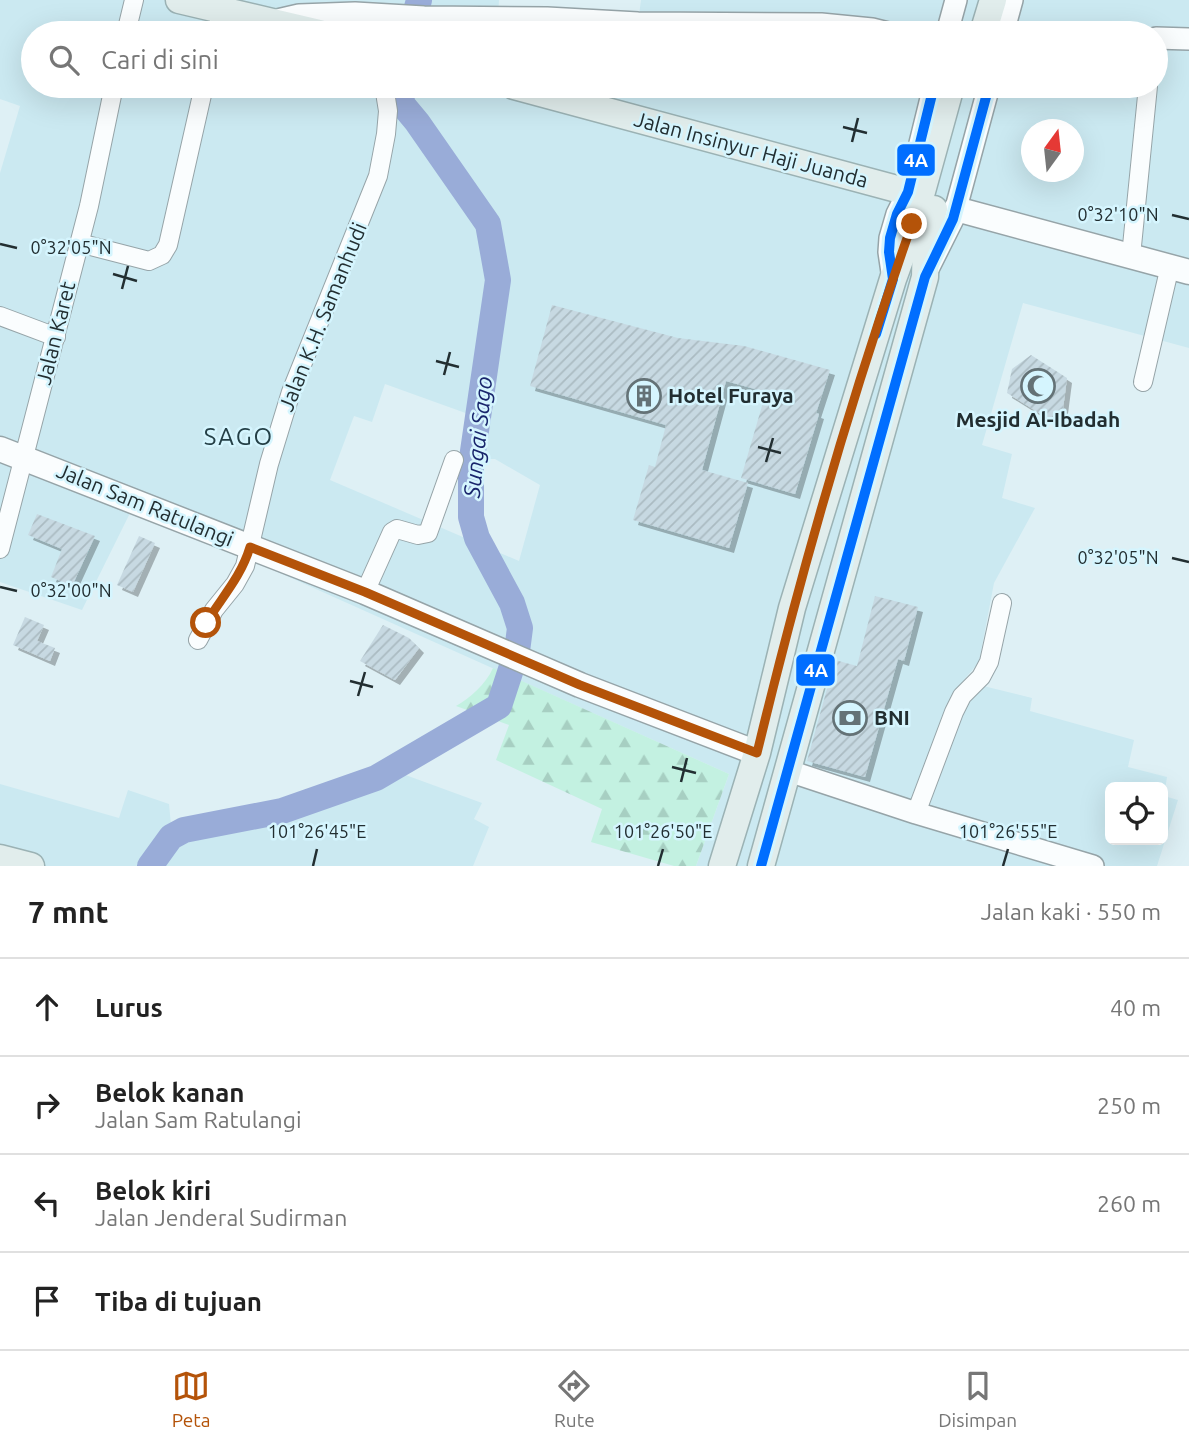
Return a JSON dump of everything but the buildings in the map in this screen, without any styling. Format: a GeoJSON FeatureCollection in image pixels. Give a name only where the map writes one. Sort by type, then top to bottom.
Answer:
{"type":"FeatureCollection","features":[{"type":"Feature","properties":{"kind":"main road"},"geometry":{"type":"LineString","coordinates":[[179,0],[217,21]]}},
{"type":"Feature","properties":{"kind":"main road"},"geometry":{"type":"LineString","coordinates":[[969,21],[975,0]]}},
{"type":"Feature","properties":{"kind":"main road"},"geometry":{"type":"LineString","coordinates":[[987,21],[993,0]]}},
{"type":"Feature","properties":{"kind":"main road","name":"Jalan Insinyur Haji Juanda"},"geometry":{"type":"LineString","coordinates":[[559,98],[908,192]]}},
{"type":"Feature","properties":{"kind":"main road"},"geometry":{"type":"LineString","coordinates":[[761,866],[925,277],[919,232],[948,98]]}},
{"type":"Feature","properties":{"kind":"main road"},"geometry":{"type":"LineString","coordinates":[[722,866],[757,753],[792,608],[893,279],[919,232],[965,98]]}},
{"type":"Feature","properties":{"kind":"main road"},"geometry":{"type":"LineString","coordinates":[[956,209],[1179,269]]}},
{"type":"Feature","properties":{"kind":"main road","name":"Jalan Sam Ratulangi"},"geometry":{"type":"LineString","coordinates":[[0,449],[365,592],[516,658],[757,753]]}},
{"type":"Feature","properties":{"kind":"main road"},"geometry":{"type":"LineString","coordinates":[[0,858],[31,866]]}},
{"type":"Feature","properties":{"kind":"street"},"geometry":{"type":"LineString","coordinates":[[129,21],[134,0]]}},
{"type":"Feature","properties":{"kind":"street"},"geometry":{"type":"LineString","coordinates":[[950,21],[956,0]]}},
{"type":"Feature","properties":{"kind":"street"},"geometry":{"type":"LineString","coordinates":[[1006,21],[1012,0]]}},
{"type":"Feature","properties":{"kind":"street"},"geometry":{"type":"LineString","coordinates":[[273,21],[300,7],[414,16],[602,21]]}},
{"type":"Feature","properties":{"kind":"street"},"geometry":{"type":"LineString","coordinates":[[1168,38],[1189,39]]}},
{"type":"Feature","properties":{"kind":"street","name":"Jalan Karet"},"geometry":{"type":"LineString","coordinates":[[0,549],[56,337],[111,98]]}},
{"type":"Feature","properties":{"kind":"street"},"geometry":{"type":"LineString","coordinates":[[79,243],[149,261],[162,255],[168,245],[201,98]]}},
{"type":"Feature","properties":{"kind":"street","name":"Jalan K.H. Samanhudi"},"geometry":{"type":"LineString","coordinates":[[198,640],[214,610],[235,584],[245,566],[270,459],[291,392],[378,176],[386,134],[385,98]]}},
{"type":"Feature","properties":{"kind":"street"},"geometry":{"type":"LineString","coordinates":[[893,279],[890,238],[897,214],[908,192],[931,98]]}},
{"type":"Feature","properties":{"kind":"street"},"geometry":{"type":"LineString","coordinates":[[925,277],[956,209],[986,98]]}},
{"type":"Feature","properties":{"kind":"street"},"geometry":{"type":"LineString","coordinates":[[1131,256],[1147,98]]}},
{"type":"Feature","properties":{"kind":"street"},"geometry":{"type":"LineString","coordinates":[[1143,382],[1179,269]]}},
{"type":"Feature","properties":{"kind":"street"},"geometry":{"type":"LineString","coordinates":[[0,317],[56,337]]}},
{"type":"Feature","properties":{"kind":"street"},"geometry":{"type":"LineString","coordinates":[[365,592],[392,532],[397,529],[423,535],[428,533],[454,460]]}},
{"type":"Feature","properties":{"kind":"street"},"geometry":{"type":"LineString","coordinates":[[916,813],[954,712],[962,696],[981,677],[989,662],[1002,603]]}},
{"type":"Feature","properties":{"kind":"street"},"geometry":{"type":"LineString","coordinates":[[789,771],[1063,862],[1093,866]]}},
{"type":"Feature","properties":{"kind":"shaded area"},"geometry":{"type":"Polygon","coordinates":[[[0,0],[499,0],[498,16],[598,21],[21,21],[21,98],[1168,98],[1168,21],[638,21],[641,0],[1189,0],[1189,348],[1023,303],[982,445],[1012,454],[1002,498],[1035,508],[994,583],[979,662],[963,681],[1032,698],[1030,711],[1134,740],[1128,767],[1167,777],[1166,782],[1105,782],[1105,845],[1164,845],[1157,866],[696,866],[729,774],[133,507],[82,610],[0,582],[0,173],[20,106],[0,99],[0,0]],[[385,384],[372,422],[354,416],[330,480],[519,561],[540,485],[495,459],[466,459],[471,415],[385,384]]]}},
{"type":"Feature","properties":{"kind":"shaded area"},"geometry":{"type":"Polygon","coordinates":[[[381,766],[482,803],[474,819],[489,827],[473,866],[0,864],[0,784],[119,818],[128,790],[169,804],[171,825],[168,833],[191,825],[252,813],[381,766]]]}},
{"type":"Feature","properties":{"kind":"shaded area"},"geometry":{"type":"Polygon","coordinates":[[[1168,797],[1178,800],[1168,831],[1168,797]]]}},
{"type":"Feature","properties":{"kind":"green space"},"geometry":{"type":"Polygon","coordinates":[[[493,668],[729,774],[696,866],[674,866],[591,842],[602,809],[496,760],[509,725],[456,706],[477,690],[493,668]]]}},
{"type":"Feature","properties":{"kind":"waterway","name":"Sungai Sago"},"geometry":{"type":"LineString","coordinates":[[413,21],[419,0]]}},
{"type":"Feature","properties":{"kind":"waterway","name":"Sungai Sago"},"geometry":{"type":"LineString","coordinates":[[150,866],[171,837],[184,830],[282,811],[376,778],[499,706],[517,651],[520,628],[512,603],[477,538],[471,517],[471,465],[498,280],[488,224],[402,104],[402,98]]}},
{"type":"Feature","properties":{"kind":"transit line","name":"4A"},"geometry":{"type":"LineString","coordinates":[[876,334],[893,279],[890,238],[897,214],[908,192],[931,98]]}},
{"type":"Feature","properties":{"kind":"transit line","name":"4A"},"geometry":{"type":"LineString","coordinates":[[761,866],[925,277],[953,219],[986,98]]}},
{"type":"Feature","properties":{"kind":"place","name":"Mesjid Al-Ibadah"},"geometry":{"type":"Point","coordinates":[1038,386]}},
{"type":"Feature","properties":{"kind":"place","name":"Hotel Furaya"},"geometry":{"type":"Point","coordinates":[644,396]}},
{"type":"Feature","properties":{"kind":"place","name":"BNI"},"geometry":{"type":"Point","coordinates":[850,718]}},
{"type":"Feature","properties":{"kind":"district","name":"SAGO"},"geometry":{"type":"Point","coordinates":[239,437]}},
{"type":"Feature","properties":{"kind":"route"},"geometry":{"type":"LineString","coordinates":[[206,623],[235,584],[245,566],[250,547],[365,592],[580,685],[757,753],[792,608],[912,224]]}}]}
